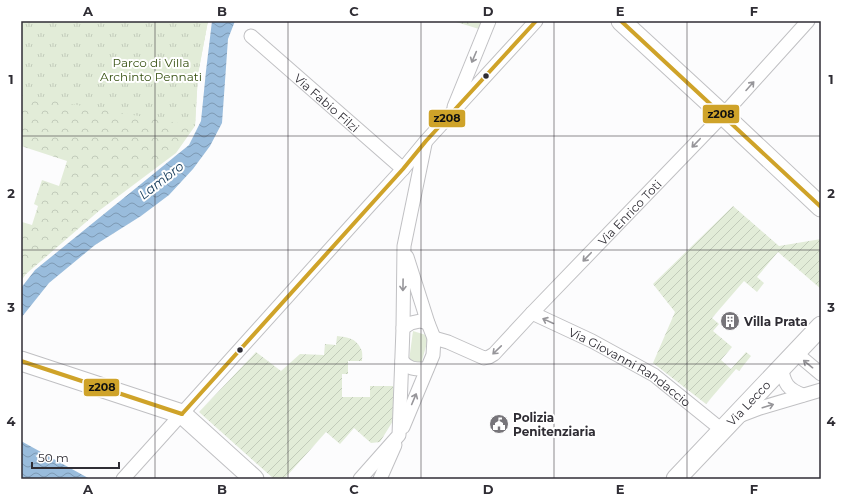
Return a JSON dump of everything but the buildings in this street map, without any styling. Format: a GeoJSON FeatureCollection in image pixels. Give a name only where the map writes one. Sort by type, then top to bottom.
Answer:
{"type":"FeatureCollection","features":[{"type":"Feature","properties":{"kind":"main road"},"geometry":{"type":"LineString","coordinates":[[621,21],[724,115],[821,207]]}},
{"type":"Feature","properties":{"kind":"main road","name":"Via Lecco"},"geometry":{"type":"LineString","coordinates":[[676,479],[821,326]]}},
{"type":"Feature","properties":{"kind":"main road"},"geometry":{"type":"LineString","coordinates":[[21,361],[182,414],[254,479]]}},
{"type":"Feature","properties":{"kind":"street"},"geometry":{"type":"LineString","coordinates":[[450,116],[489,21]]}},
{"type":"Feature","properties":{"kind":"street"},"geometry":{"type":"LineString","coordinates":[[123,479],[403,169],[426,141],[536,21]]}},
{"type":"Feature","properties":{"kind":"street","name":"Via Enrico Toti"},"geometry":{"type":"LineString","coordinates":[[434,338],[448,342],[484,358],[494,354],[724,115],[808,21]]}},
{"type":"Feature","properties":{"kind":"street","name":"Via Fabio Filzi"},"geometry":{"type":"LineString","coordinates":[[251,36],[403,169]]}},
{"type":"Feature","properties":{"kind":"street"},"geometry":{"type":"LineString","coordinates":[[360,479],[399,434],[404,246],[426,141]]}},
{"type":"Feature","properties":{"kind":"street"},"geometry":{"type":"LineString","coordinates":[[380,479],[433,355],[434,338],[404,246]]}},
{"type":"Feature","properties":{"kind":"street","name":"Via Giovanni Randaccio"},"geometry":{"type":"LineString","coordinates":[[532,313],[592,341],[654,375],[727,425]]}},
{"type":"Feature","properties":{"kind":"street"},"geometry":{"type":"LineString","coordinates":[[403,328],[411,323],[420,321],[428,323]]}},
{"type":"Feature","properties":{"kind":"street"},"geometry":{"type":"LineString","coordinates":[[796,353],[821,374]]}},
{"type":"Feature","properties":{"kind":"street"},"geometry":{"type":"LineString","coordinates":[[402,361],[407,367],[427,369]]}},
{"type":"Feature","properties":{"kind":"street"},"geometry":{"type":"LineString","coordinates":[[781,368],[784,382],[790,389],[803,395]]}},
{"type":"Feature","properties":{"kind":"street"},"geometry":{"type":"LineString","coordinates":[[727,425],[748,412],[821,390]]}},
{"type":"Feature","properties":{"kind":"green space","name":"Parco di Villa Archinto Pennati"},"geometry":{"type":"Polygon","coordinates":[[[21,21],[208,21],[198,74],[195,126],[21,95],[21,21]]]}},
{"type":"Feature","properties":{"kind":"green space"},"geometry":{"type":"Polygon","coordinates":[[[208,21],[198,74],[195,126],[176,153],[100,210],[26,274],[21,281],[22,222],[32,225],[38,206],[34,204],[42,180],[59,186],[67,161],[21,146],[21,42],[208,21]]]}},
{"type":"Feature","properties":{"kind":"green space"},"geometry":{"type":"Polygon","coordinates":[[[453,21],[482,21],[479,29],[453,21]]]}},
{"type":"Feature","properties":{"kind":"green space"},"geometry":{"type":"Polygon","coordinates":[[[733,206],[779,246],[821,239],[821,289],[778,252],[757,277],[764,283],[757,292],[744,281],[712,318],[719,324],[713,331],[732,347],[721,360],[731,369],[746,352],[751,356],[739,371],[736,369],[706,404],[653,363],[675,312],[653,284],[733,206]]]}},
{"type":"Feature","properties":{"kind":"green space"},"geometry":{"type":"Polygon","coordinates":[[[413,331],[429,336],[421,364],[409,361],[413,331]]]}},
{"type":"Feature","properties":{"kind":"green space"},"geometry":{"type":"Polygon","coordinates":[[[337,336],[354,340],[362,350],[362,361],[348,361],[348,374],[342,374],[342,397],[370,397],[370,386],[393,386],[396,416],[380,442],[371,443],[354,428],[340,444],[326,432],[286,477],[288,479],[274,479],[199,412],[256,352],[281,371],[300,354],[324,355],[325,344],[336,345],[337,336]]]}},
{"type":"Feature","properties":{"kind":"water","name":"Lambro"},"geometry":{"type":"Polygon","coordinates":[[[212,21],[235,21],[228,39],[222,123],[210,146],[193,169],[169,195],[141,216],[95,245],[49,283],[21,318],[21,288],[35,270],[189,145],[201,121],[212,21]]]}},
{"type":"Feature","properties":{"kind":"water"},"geometry":{"type":"Polygon","coordinates":[[[21,441],[90,479],[26,479],[21,477],[21,441]]]}},
{"type":"Feature","properties":{"kind":"transit line","name":"z208"},"geometry":{"type":"LineString","coordinates":[[182,414],[403,169],[426,141],[536,21]]}},
{"type":"Feature","properties":{"kind":"transit line","name":"z208"},"geometry":{"type":"LineString","coordinates":[[621,21],[821,207]]}},
{"type":"Feature","properties":{"kind":"transit line","name":"z208"},"geometry":{"type":"LineString","coordinates":[[21,361],[182,414]]}},
{"type":"Feature","properties":{"kind":"place","name":"Villa Prata"},"geometry":{"type":"Point","coordinates":[730,321]}},
{"type":"Feature","properties":{"kind":"place","name":"Polizia Penitenziaria"},"geometry":{"type":"Point","coordinates":[499,424]}}]}
